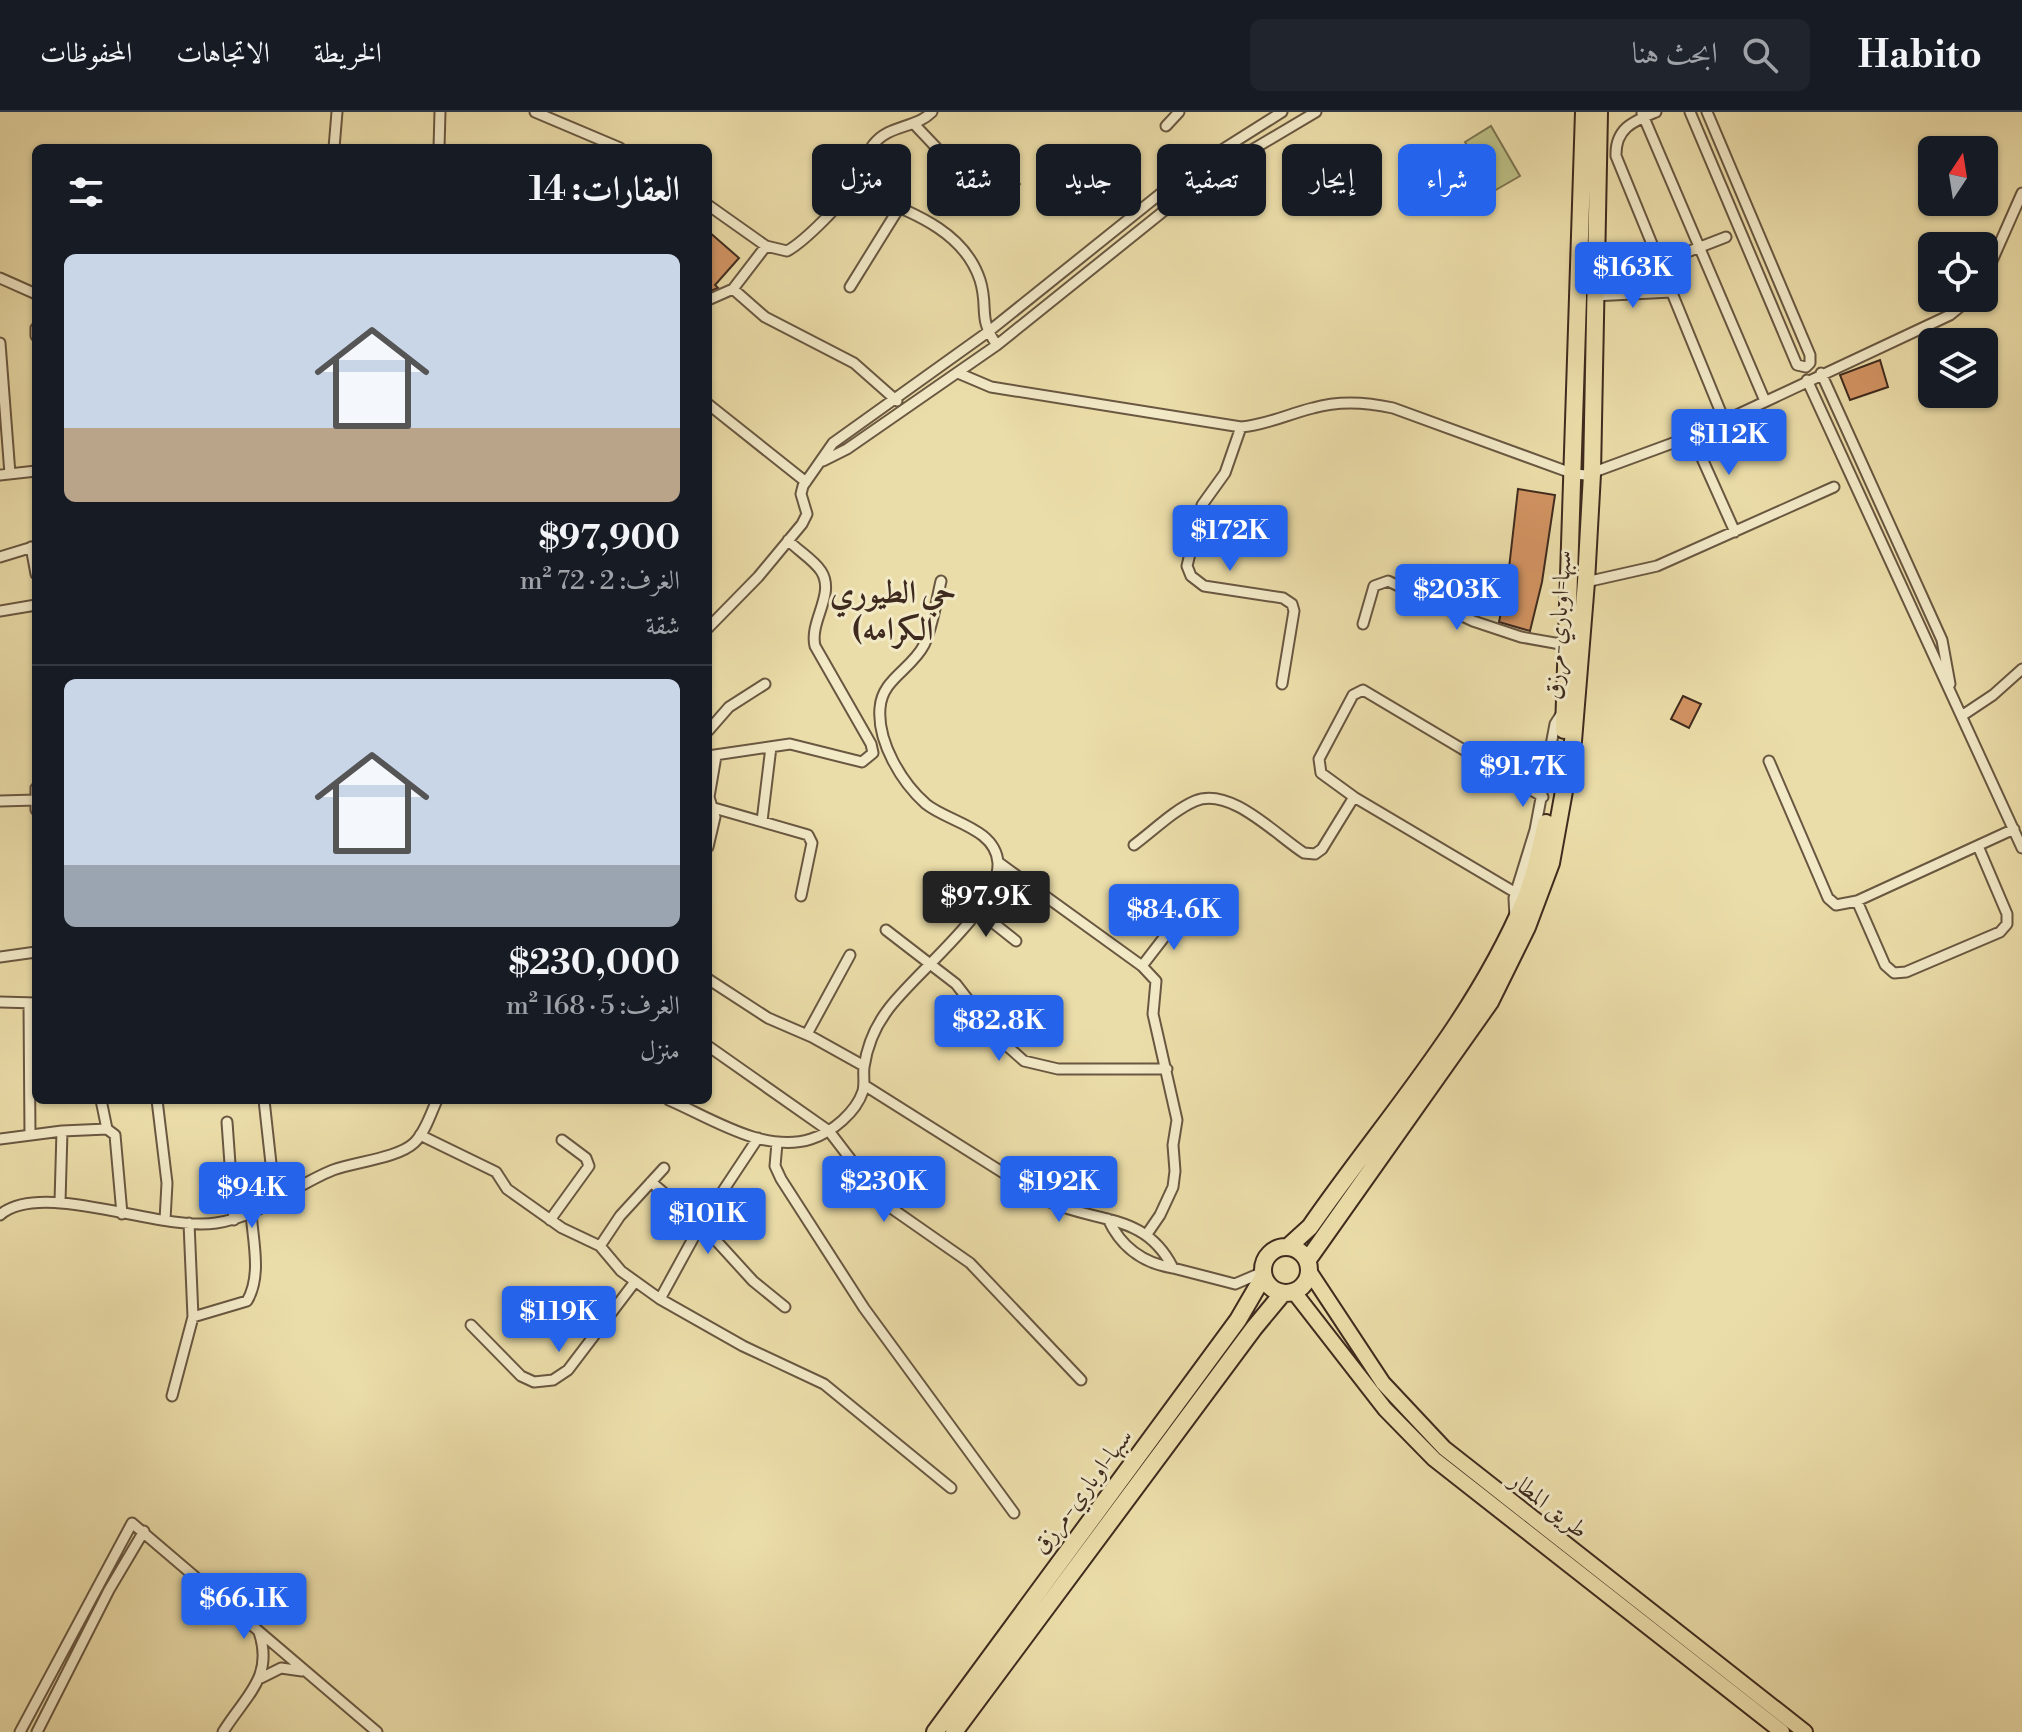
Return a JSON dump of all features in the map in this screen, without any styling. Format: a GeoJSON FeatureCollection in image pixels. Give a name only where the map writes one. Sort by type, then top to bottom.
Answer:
{"type":"FeatureCollection","features":[{"type":"Feature","properties":{"kind":"highway","name":"سبها-اوباري-مرزق"},"geometry":{"type":"LineString","coordinates":[[1288,1247],[1310,1227],[1446,1043],[1491,971],[1533,877],[1559,765],[1565,711],[1584,112]]}},
{"type":"Feature","properties":{"kind":"highway","name":"سبها-اوباري-مرزق"},"geometry":{"type":"LineString","coordinates":[[1308,1266],[1475,1026],[1503,978],[1527,927],[1551,863],[1570,764],[1586,582],[1592,474],[1593,296],[1599,112]]}},
{"type":"Feature","properties":{"kind":"highway"},"geometry":{"type":"LineString","coordinates":[[1288,1247],[1300,1251],[1308,1266],[1304,1284],[1288,1292],[1273,1289],[1263,1275],[1267,1256],[1277,1248],[1288,1247]]}},
{"type":"Feature","properties":{"kind":"highway","name":"سبها-اوباري-مرزق"},"geometry":{"type":"LineString","coordinates":[[935,1732],[1238,1320],[1263,1275]]}},
{"type":"Feature","properties":{"kind":"highway","name":"سبها-اوباري-مرزق"},"geometry":{"type":"LineString","coordinates":[[959,1725],[1254,1328],[1288,1292]]}},
{"type":"Feature","properties":{"kind":"highway"},"geometry":{"type":"LineString","coordinates":[[955,1702],[959,1725]]}},
{"type":"Feature","properties":{"kind":"main road","name":"طريق المطار"},"geometry":{"type":"LineString","coordinates":[[1308,1266],[1383,1383],[1433,1438],[1805,1732]]}},
{"type":"Feature","properties":{"kind":"main road","name":"طريق المطار"},"geometry":{"type":"LineString","coordinates":[[1288,1292],[1385,1409],[1434,1459],[1782,1732]]}},
{"type":"Feature","properties":{"kind":"street"},"geometry":{"type":"LineString","coordinates":[[334,144],[337,112]]}},
{"type":"Feature","properties":{"kind":"street"},"geometry":{"type":"LineString","coordinates":[[439,144],[440,112]]}},
{"type":"Feature","properties":{"kind":"street"},"geometry":{"type":"LineString","coordinates":[[535,112],[610,144]]}},
{"type":"Feature","properties":{"kind":"street"},"geometry":{"type":"LineString","coordinates":[[873,144],[889,130],[921,122],[932,112]]}},
{"type":"Feature","properties":{"kind":"street"},"geometry":{"type":"LineString","coordinates":[[1166,126],[1179,112]]}},
{"type":"Feature","properties":{"kind":"street"},"geometry":{"type":"LineString","coordinates":[[712,624],[758,577],[807,514],[801,494],[833,443],[988,332],[1190,170],[1282,112]]}},
{"type":"Feature","properties":{"kind":"street"},"geometry":{"type":"LineString","coordinates":[[823,461],[847,449],[997,345],[1187,194],[1274,135],[1316,112]]}},
{"type":"Feature","properties":{"kind":"street"},"geometry":{"type":"LineString","coordinates":[[1656,112],[1642,114],[1622,131],[1616,143],[1616,156],[1724,420]]}},
{"type":"Feature","properties":{"kind":"street"},"geometry":{"type":"LineString","coordinates":[[1690,112],[1797,365],[1806,367],[1811,358],[1707,112]]}},
{"type":"Feature","properties":{"kind":"street"},"geometry":{"type":"LineString","coordinates":[[1642,114],[1765,401]]}},
{"type":"Feature","properties":{"kind":"street"},"geometry":{"type":"LineString","coordinates":[[914,124],[933,144]]}},
{"type":"Feature","properties":{"kind":"street"},"geometry":{"type":"LineString","coordinates":[[592,144],[596,138]]}},
{"type":"Feature","properties":{"kind":"street"},"geometry":{"type":"LineString","coordinates":[[1998,247],[2022,193]]}},
{"type":"Feature","properties":{"kind":"street"},"geometry":{"type":"LineString","coordinates":[[712,208],[777,251],[791,249],[824,216]]}},
{"type":"Feature","properties":{"kind":"street"},"geometry":{"type":"LineString","coordinates":[[911,213],[932,223],[963,249],[981,283],[983,321],[997,345]]}},
{"type":"Feature","properties":{"kind":"street"},"geometry":{"type":"LineString","coordinates":[[850,287],[894,216]]}},
{"type":"Feature","properties":{"kind":"street"},"geometry":{"type":"LineString","coordinates":[[1740,233],[1756,226]]}},
{"type":"Feature","properties":{"kind":"street"},"geometry":{"type":"LineString","coordinates":[[1659,263],[1726,237]]}},
{"type":"Feature","properties":{"kind":"street"},"geometry":{"type":"LineString","coordinates":[[712,298],[733,289],[766,246]]}},
{"type":"Feature","properties":{"kind":"street"},"geometry":{"type":"LineString","coordinates":[[0,278],[32,292]]}},
{"type":"Feature","properties":{"kind":"street"},"geometry":{"type":"LineString","coordinates":[[733,289],[765,317],[854,363],[905,410]]}},
{"type":"Feature","properties":{"kind":"street"},"geometry":{"type":"LineString","coordinates":[[1593,296],[1671,292]]}},
{"type":"Feature","properties":{"kind":"street"},"geometry":{"type":"LineString","coordinates":[[958,373],[991,387],[1241,427],[1273,422],[1336,403],[1374,404],[1402,411],[1574,474],[1592,474],[1692,436],[1954,312]]}},
{"type":"Feature","properties":{"kind":"street"},"geometry":{"type":"LineString","coordinates":[[0,343],[5,474],[32,471]]}},
{"type":"Feature","properties":{"kind":"street"},"geometry":{"type":"LineString","coordinates":[[1821,373],[1946,652],[1950,688]]}},
{"type":"Feature","properties":{"kind":"street"},"geometry":{"type":"LineString","coordinates":[[1807,380],[2022,848]]}},
{"type":"Feature","properties":{"kind":"street"},"geometry":{"type":"LineString","coordinates":[[712,407],[806,482]]}},
{"type":"Feature","properties":{"kind":"street"},"geometry":{"type":"LineString","coordinates":[[1241,427],[1225,473],[1202,505],[1187,566],[1194,580],[1204,586],[1283,598],[1292,604],[1294,611],[1282,684]]}},
{"type":"Feature","properties":{"kind":"street"},"geometry":{"type":"LineString","coordinates":[[1692,436],[1735,532]]}},
{"type":"Feature","properties":{"kind":"street"},"geometry":{"type":"LineString","coordinates":[[1586,582],[1649,569],[1834,487]]}},
{"type":"Feature","properties":{"kind":"street"},"geometry":{"type":"LineString","coordinates":[[1876,531],[1890,525]]}},
{"type":"Feature","properties":{"kind":"street"},"geometry":{"type":"LineString","coordinates":[[712,756],[780,744],[801,745],[862,762],[873,753],[871,744],[815,646],[813,630],[824,596],[824,579],[815,565],[788,540]]}},
{"type":"Feature","properties":{"kind":"street"},"geometry":{"type":"LineString","coordinates":[[0,557],[32,547]]}},
{"type":"Feature","properties":{"kind":"street"},"geometry":{"type":"LineString","coordinates":[[941,581],[924,645],[884,691],[879,711],[883,734],[900,771],[917,795],[938,812],[981,834],[992,847],[998,862],[1142,966],[1156,981],[1153,1014],[1177,1115],[1173,1145],[1175,1176],[1167,1202],[1147,1234]]}},
{"type":"Feature","properties":{"kind":"street"},"geometry":{"type":"LineString","coordinates":[[1363,624],[1374,586],[1388,581],[1473,621],[1521,637],[1566,645]]}},
{"type":"Feature","properties":{"kind":"street"},"geometry":{"type":"LineString","coordinates":[[1910,608],[1924,601]]}},
{"type":"Feature","properties":{"kind":"street"},"geometry":{"type":"LineString","coordinates":[[0,611],[32,606]]}},
{"type":"Feature","properties":{"kind":"street"},"geometry":{"type":"LineString","coordinates":[[1963,715],[1993,695],[2022,669]]}},
{"type":"Feature","properties":{"kind":"street"},"geometry":{"type":"LineString","coordinates":[[712,727],[734,702],[765,684]]}},
{"type":"Feature","properties":{"kind":"street"},"geometry":{"type":"LineString","coordinates":[[1516,893],[1354,797],[1324,776],[1318,763],[1353,695],[1359,690],[1543,797]]}},
{"type":"Feature","properties":{"kind":"street"},"geometry":{"type":"LineString","coordinates":[[1515,920],[1516,893],[1543,797],[1555,724],[1565,711]]}},
{"type":"Feature","properties":{"kind":"street"},"geometry":{"type":"LineString","coordinates":[[762,821],[771,747]]}},
{"type":"Feature","properties":{"kind":"street"},"geometry":{"type":"LineString","coordinates":[[1769,761],[1828,898],[1842,906],[2014,829]]}},
{"type":"Feature","properties":{"kind":"street"},"geometry":{"type":"LineString","coordinates":[[1134,845],[1194,802],[1217,798],[1237,805],[1304,853],[1315,854],[1322,849],[1354,797]]}},
{"type":"Feature","properties":{"kind":"street"},"geometry":{"type":"LineString","coordinates":[[0,801],[32,800]]}},
{"type":"Feature","properties":{"kind":"street"},"geometry":{"type":"LineString","coordinates":[[712,804],[715,817],[712,830]]}},
{"type":"Feature","properties":{"kind":"street"},"geometry":{"type":"LineString","coordinates":[[714,808],[803,832],[810,838],[801,896]]}},
{"type":"Feature","properties":{"kind":"street"},"geometry":{"type":"LineString","coordinates":[[1857,901],[1885,965],[1894,973],[1906,972],[2000,932],[2007,924],[2007,914],[1978,846]]}},
{"type":"Feature","properties":{"kind":"street"},"geometry":{"type":"LineString","coordinates":[[678,1104],[777,1143],[809,1140],[829,1131],[854,1106],[864,1085],[864,1066],[869,1046],[881,1020],[977,910],[992,887],[998,862]]}},
{"type":"Feature","properties":{"kind":"street"},"geometry":{"type":"LineString","coordinates":[[977,910],[1016,941]]}},
{"type":"Feature","properties":{"kind":"street"},"geometry":{"type":"LineString","coordinates":[[1142,966],[1179,918]]}},
{"type":"Feature","properties":{"kind":"street"},"geometry":{"type":"LineString","coordinates":[[886,930],[963,991],[997,1037],[1015,1055],[1033,1065],[1058,1069],[1167,1069]]}},
{"type":"Feature","properties":{"kind":"street"},"geometry":{"type":"LineString","coordinates":[[0,957],[32,953]]}},
{"type":"Feature","properties":{"kind":"street"},"geometry":{"type":"LineString","coordinates":[[807,1034],[850,955]]}},
{"type":"Feature","properties":{"kind":"street"},"geometry":{"type":"LineString","coordinates":[[712,982],[778,1023],[807,1034],[864,1066]]}},
{"type":"Feature","properties":{"kind":"street"},"geometry":{"type":"LineString","coordinates":[[0,1002],[32,1003],[30,1135]]}},
{"type":"Feature","properties":{"kind":"street"},"geometry":{"type":"LineString","coordinates":[[712,1049],[829,1131],[884,1203],[970,1263],[1081,1380]]}},
{"type":"Feature","properties":{"kind":"street"},"geometry":{"type":"LineString","coordinates":[[864,1085],[1048,1201],[1080,1214],[1128,1224],[1147,1234],[1162,1249],[1173,1268]]}},
{"type":"Feature","properties":{"kind":"street"},"geometry":{"type":"LineString","coordinates":[[102,1104],[107,1129]]}},
{"type":"Feature","properties":{"kind":"street"},"geometry":{"type":"LineString","coordinates":[[157,1104],[167,1183],[165,1220]]}},
{"type":"Feature","properties":{"kind":"street"},"geometry":{"type":"LineString","coordinates":[[264,1104],[275,1200]]}},
{"type":"Feature","properties":{"kind":"street"},"geometry":{"type":"LineString","coordinates":[[0,1215],[7,1209],[28,1203],[60,1202],[189,1223],[214,1224],[234,1220],[332,1170],[406,1148],[420,1135],[435,1104]]}},
{"type":"Feature","properties":{"kind":"street"},"geometry":{"type":"LineString","coordinates":[[227,1122],[234,1220]]}},
{"type":"Feature","properties":{"kind":"street"},"geometry":{"type":"LineString","coordinates":[[0,1139],[107,1129],[115,1135],[122,1214]]}},
{"type":"Feature","properties":{"kind":"street"},"geometry":{"type":"LineString","coordinates":[[60,1202],[62,1131]]}},
{"type":"Feature","properties":{"kind":"street"},"geometry":{"type":"LineString","coordinates":[[420,1135],[496,1172],[505,1187],[550,1220],[600,1246],[634,1283],[743,1346],[824,1384],[951,1488]]}},
{"type":"Feature","properties":{"kind":"street"},"geometry":{"type":"LineString","coordinates":[[660,1299],[701,1224],[758,1138]]}},
{"type":"Feature","properties":{"kind":"street"},"geometry":{"type":"LineString","coordinates":[[550,1220],[589,1166],[586,1158],[562,1140]]}},
{"type":"Feature","properties":{"kind":"street"},"geometry":{"type":"LineString","coordinates":[[777,1143],[775,1166],[789,1192],[864,1308],[1014,1513]]}},
{"type":"Feature","properties":{"kind":"street"},"geometry":{"type":"LineString","coordinates":[[600,1246],[620,1216],[664,1168]]}},
{"type":"Feature","properties":{"kind":"street"},"geometry":{"type":"LineString","coordinates":[[651,1182],[701,1224],[753,1281],[785,1307]]}},
{"type":"Feature","properties":{"kind":"street"},"geometry":{"type":"LineString","coordinates":[[193,1317],[247,1301],[256,1277],[251,1213]]}},
{"type":"Feature","properties":{"kind":"street"},"geometry":{"type":"LineString","coordinates":[[1108,1219],[1120,1240],[1138,1256],[1235,1284],[1263,1275]]}},
{"type":"Feature","properties":{"kind":"street"},"geometry":{"type":"LineString","coordinates":[[172,1396],[193,1317],[189,1223]]}},
{"type":"Feature","properties":{"kind":"street"},"geometry":{"type":"LineString","coordinates":[[471,1325],[521,1376],[534,1382],[553,1380],[568,1370],[634,1283]]}},
{"type":"Feature","properties":{"kind":"street"},"geometry":{"type":"LineString","coordinates":[[20,1732],[132,1523],[377,1732]]}},
{"type":"Feature","properties":{"kind":"street"},"geometry":{"type":"LineString","coordinates":[[37,1732],[109,1590],[144,1531]]}},
{"type":"Feature","properties":{"kind":"street"},"geometry":{"type":"LineString","coordinates":[[223,1732],[261,1678],[265,1657],[259,1632]]}},
{"type":"Feature","properties":{"kind":"street"},"geometry":{"type":"LineString","coordinates":[[261,1678],[281,1668],[309,1673]]}},
{"type":"Feature","properties":{"kind":"green space"},"geometry":{"type":"Polygon","coordinates":[[[1491,126],[1520,176],[1496,190],[1496,144],[1465,142],[1491,126]]]}},
{"type":"Feature","properties":{"kind":"building"},"geometry":{"type":"Polygon","coordinates":[[[712,234],[739,258],[715,285],[718,288],[712,290],[712,234]]]}},
{"type":"Feature","properties":{"kind":"building"},"geometry":{"type":"Polygon","coordinates":[[[1880,360],[1888,387],[1850,400],[1840,375],[1880,360]]]}},
{"type":"Feature","properties":{"kind":"building"},"geometry":{"type":"Polygon","coordinates":[[[1518,489],[1555,495],[1542,582],[1530,631],[1499,622],[1508,577],[1518,489]]]}},
{"type":"Feature","properties":{"kind":"building"},"geometry":{"type":"Polygon","coordinates":[[[1683,696],[1701,704],[1689,728],[1671,719],[1683,696]]]}},
{"type":"Feature","properties":{"kind":"district","name":"حي الطيوري (الكرامه"},"geometry":{"type":"Point","coordinates":[893,610]}}]}
